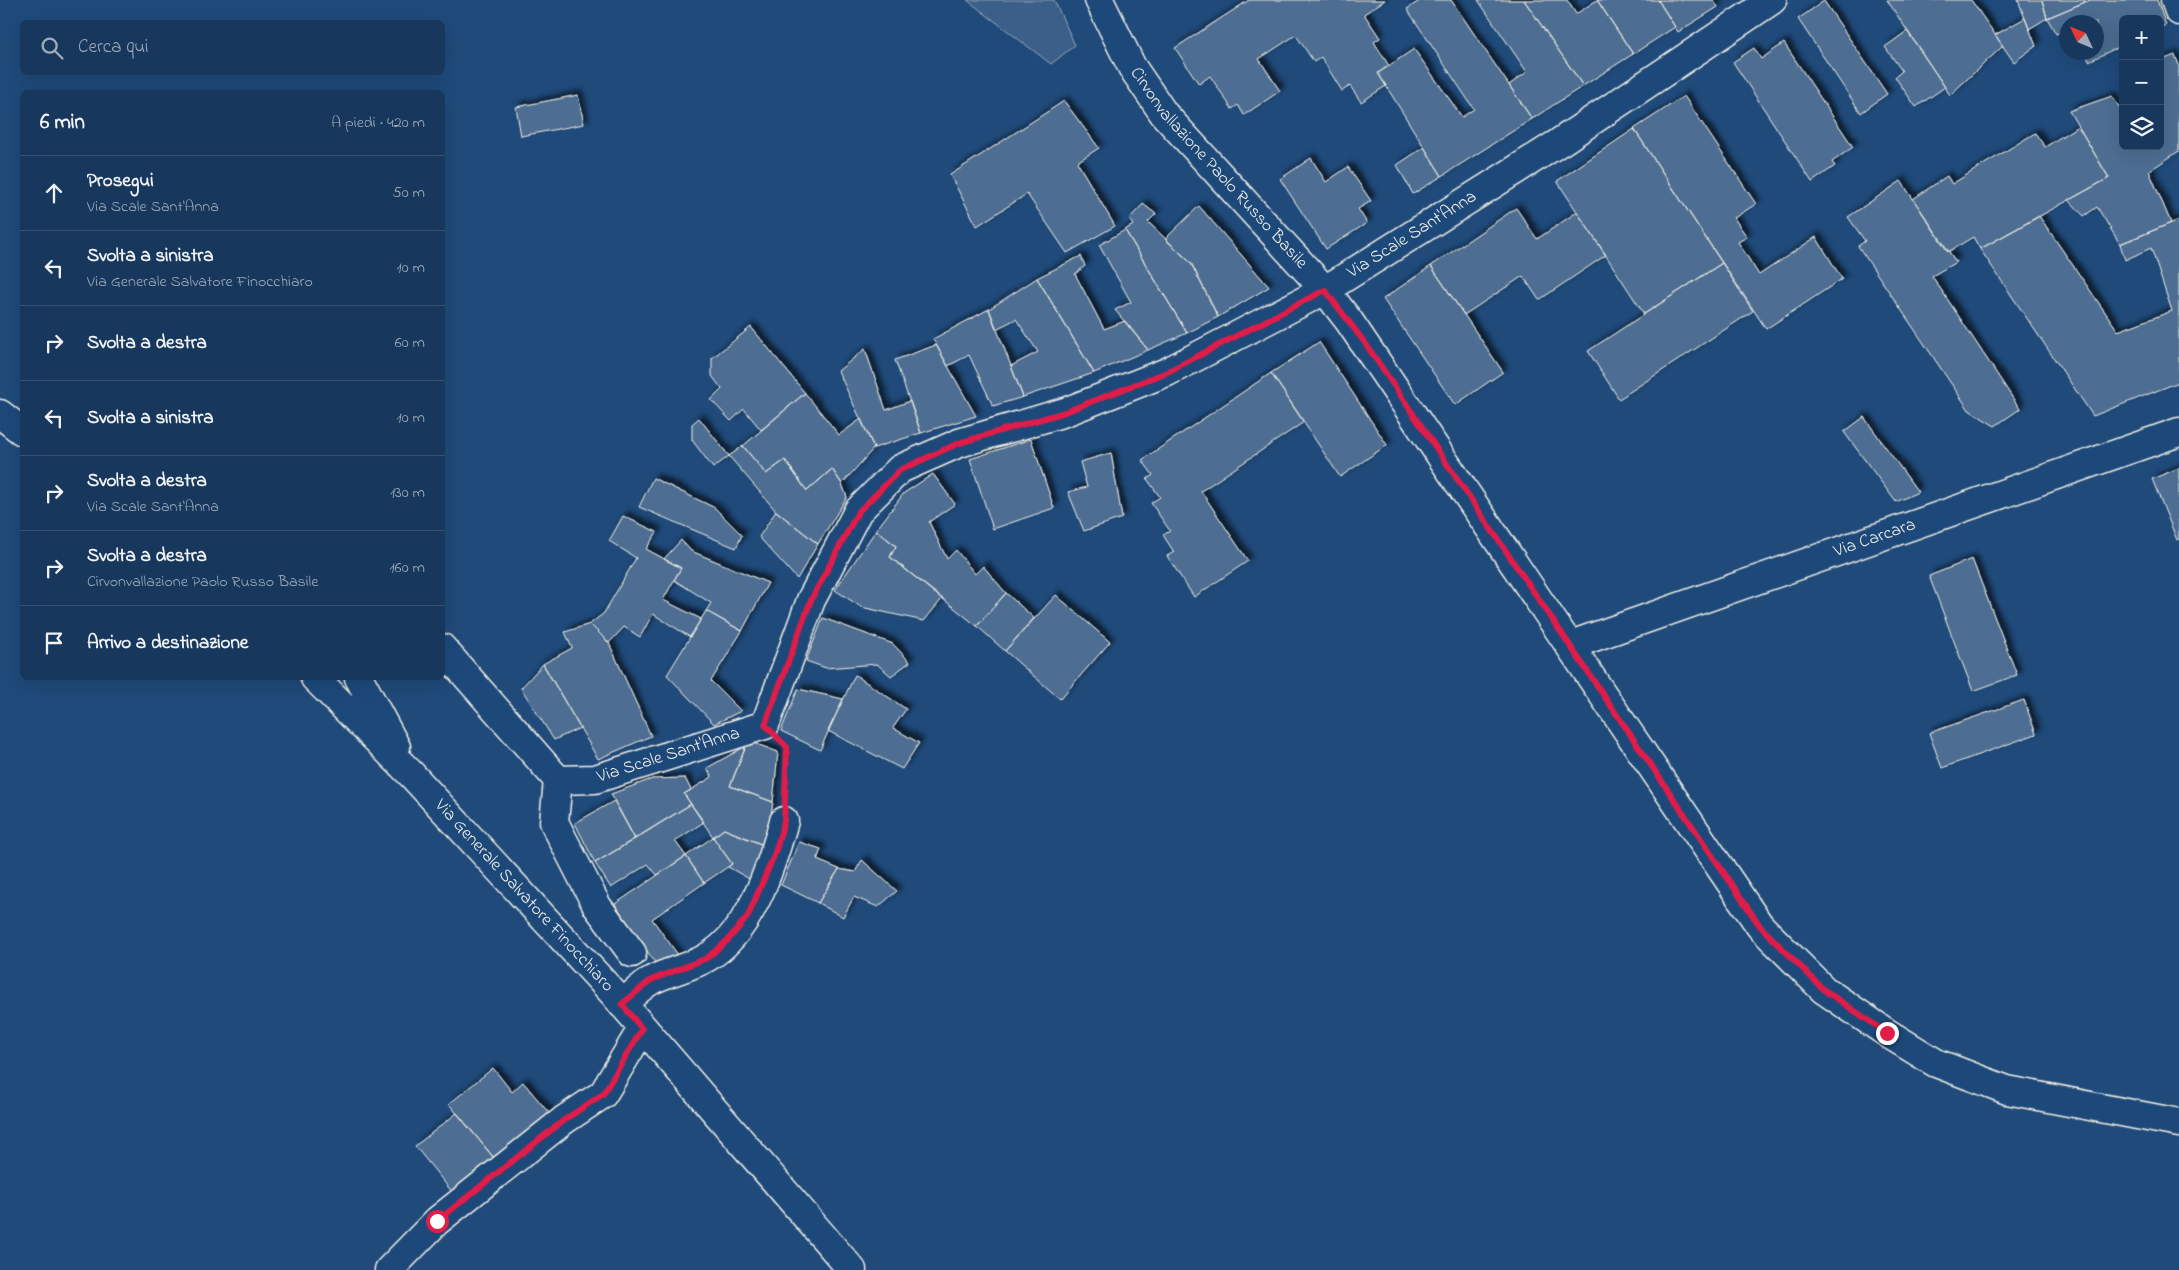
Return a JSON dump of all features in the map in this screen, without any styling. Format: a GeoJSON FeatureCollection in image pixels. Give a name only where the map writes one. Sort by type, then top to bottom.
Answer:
{"type":"FeatureCollection","features":[{"type":"Feature","properties":{"kind":"street","name":"Cirvonvallazione Paolo Russo Basile"},"geometry":{"type":"LineString","coordinates":[[1099,0],[1132,67],[1164,114],[1325,290],[1360,336],[1760,926],[1824,990],[1887,1033],[1936,1063],[2007,1090],[2179,1123]]}},
{"type":"Feature","properties":{"kind":"street","name":"Via Scale Sant'Anna"},"geometry":{"type":"LineString","coordinates":[[558,780],[595,779],[765,725],[815,592],[858,512],[900,470],[959,443],[1065,412],[1167,372],[1325,290],[1560,142],[1772,0]]}},
{"type":"Feature","properties":{"kind":"street"},"geometry":{"type":"LineString","coordinates":[[2175,0],[2179,10]]}},
{"type":"Feature","properties":{"kind":"street"},"geometry":{"type":"LineString","coordinates":[[0,414],[20,429]]}},
{"type":"Feature","properties":{"kind":"street","name":"Via Carcara"},"geometry":{"type":"LineString","coordinates":[[1571,645],[2179,432]]}},
{"type":"Feature","properties":{"kind":"street"},"geometry":{"type":"LineString","coordinates":[[445,651],[558,780],[554,822],[597,906],[632,953]]}},
{"type":"Feature","properties":{"kind":"street"},"geometry":{"type":"LineString","coordinates":[[317,680],[412,775]]}},
{"type":"Feature","properties":{"kind":"street"},"geometry":{"type":"LineString","coordinates":[[360,680],[412,775]]}},
{"type":"Feature","properties":{"kind":"street","name":"Via Generale Salvatore Finocchiaro"},"geometry":{"type":"LineString","coordinates":[[412,775],[622,1004],[852,1270]]}},
{"type":"Feature","properties":{"kind":"street"},"geometry":{"type":"LineString","coordinates":[[622,1004],[651,980],[707,958],[728,940],[748,916],[775,853],[784,821]]}},
{"type":"Feature","properties":{"kind":"street"},"geometry":{"type":"LineString","coordinates":[[389,1270],[437,1221],[564,1120],[603,1094],[642,1029]]}},
{"type":"Feature","properties":{"kind":"path"},"geometry":{"type":"LineString","coordinates":[[765,725],[787,747],[784,821]]}},
{"type":"Feature","properties":{"kind":"shaded area"},"geometry":{"type":"Polygon","coordinates":[[[967,0],[1054,0],[1075,45],[1051,64],[967,0]]]}},
{"type":"Feature","properties":{"kind":"building"},"geometry":{"type":"Polygon","coordinates":[[[1249,0],[1385,0],[1364,14],[1380,38],[1374,42],[1389,66],[1378,73],[1386,86],[1361,102],[1350,86],[1342,91],[1321,57],[1314,62],[1296,35],[1259,59],[1280,91],[1244,115],[1238,105],[1232,109],[1210,76],[1199,84],[1175,48],[1249,0]]]}},
{"type":"Feature","properties":{"kind":"building"},"geometry":{"type":"Polygon","coordinates":[[[1421,0],[1451,0],[1532,119],[1442,176],[1378,73],[1414,49],[1462,117],[1474,109],[1407,9],[1421,0]]]}},
{"type":"Feature","properties":{"kind":"building"},"geometry":{"type":"Polygon","coordinates":[[[1478,0],[1524,0],[1583,86],[1532,119],[1509,85],[1527,72],[1478,0]]]}},
{"type":"Feature","properties":{"kind":"building"},"geometry":{"type":"Polygon","coordinates":[[[1524,0],[1567,0],[1576,14],[1597,0],[1633,54],[1583,86],[1524,0]]]}},
{"type":"Feature","properties":{"kind":"building"},"geometry":{"type":"Polygon","coordinates":[[[1597,0],[1658,0],[1675,27],[1633,54],[1597,0]]]}},
{"type":"Feature","properties":{"kind":"building"},"geometry":{"type":"Polygon","coordinates":[[[1658,0],[1713,0],[1718,7],[1678,32],[1658,0]]]}},
{"type":"Feature","properties":{"kind":"building"},"geometry":{"type":"Polygon","coordinates":[[[1887,0],[1971,0],[2003,46],[1950,95],[1887,0]]]}},
{"type":"Feature","properties":{"kind":"building"},"geometry":{"type":"Polygon","coordinates":[[[2018,0],[2042,0],[2047,18],[2029,29],[2018,0]]]}},
{"type":"Feature","properties":{"kind":"building"},"geometry":{"type":"Polygon","coordinates":[[[2042,0],[2085,0],[2085,2],[2047,18],[2042,0]]]}},
{"type":"Feature","properties":{"kind":"building"},"geometry":{"type":"Polygon","coordinates":[[[2090,0],[2157,0],[2162,15],[2119,15],[2119,47],[2104,54],[2104,15],[2059,15],[2059,33],[2056,34],[2047,18],[2090,0]]]}},
{"type":"Feature","properties":{"kind":"building"},"geometry":{"type":"Polygon","coordinates":[[[1824,1],[1887,94],[1861,113],[1798,19],[1824,1]]]}},
{"type":"Feature","properties":{"kind":"building"},"geometry":{"type":"Polygon","coordinates":[[[2025,18],[2036,46],[2014,62],[1995,35],[2025,18]]]}},
{"type":"Feature","properties":{"kind":"building"},"geometry":{"type":"Polygon","coordinates":[[[1907,31],[1945,87],[1916,107],[1895,77],[1902,71],[1885,47],[1907,31]]]}},
{"type":"Feature","properties":{"kind":"building"},"geometry":{"type":"Polygon","coordinates":[[[1784,43],[1853,147],[1832,162],[1835,166],[1812,182],[1733,62],[1754,48],[1761,59],[1784,43]]]}},
{"type":"Feature","properties":{"kind":"building"},"geometry":{"type":"Polygon","coordinates":[[[2175,55],[2179,65],[2179,151],[2149,171],[2171,223],[2120,244],[2097,207],[2084,216],[2069,200],[2109,178],[2069,111],[2112,96],[2119,107],[2119,150],[2164,150],[2164,59],[2175,55]]]}},
{"type":"Feature","properties":{"kind":"building"},"geometry":{"type":"Polygon","coordinates":[[[578,95],[584,124],[521,136],[516,107],[578,95]]]}},
{"type":"Feature","properties":{"kind":"building"},"geometry":{"type":"Polygon","coordinates":[[[1684,96],[1756,204],[1734,218],[1747,237],[1738,242],[1759,275],[1816,237],[1842,279],[1766,329],[1634,129],[1684,96]]]}},
{"type":"Feature","properties":{"kind":"building"},"geometry":{"type":"Polygon","coordinates":[[[1064,101],[1099,148],[1077,162],[1115,226],[1067,253],[1027,194],[977,226],[950,175],[1064,101]]]}},
{"type":"Feature","properties":{"kind":"building"},"geometry":{"type":"Polygon","coordinates":[[[2078,126],[2109,178],[1980,249],[1973,237],[1948,252],[1913,199],[1947,176],[1952,184],[2035,133],[2045,147],[2078,126]]]}},
{"type":"Feature","properties":{"kind":"building"},"geometry":{"type":"Polygon","coordinates":[[[1634,129],[1722,263],[1644,314],[1557,181],[1634,129]]]}},
{"type":"Feature","properties":{"kind":"building"},"geometry":{"type":"Polygon","coordinates":[[[1424,147],[1442,176],[1413,194],[1397,165],[1424,147]]]}},
{"type":"Feature","properties":{"kind":"building"},"geometry":{"type":"Polygon","coordinates":[[[1311,158],[1326,182],[1348,167],[1371,201],[1358,209],[1367,223],[1326,249],[1280,179],[1311,158]]]}},
{"type":"Feature","properties":{"kind":"building"},"geometry":{"type":"Polygon","coordinates":[[[1901,181],[1956,262],[1932,276],[2020,409],[1995,426],[1969,410],[1858,246],[1865,241],[1848,217],[1901,181]]]}},
{"type":"Feature","properties":{"kind":"building"},"geometry":{"type":"Polygon","coordinates":[[[1143,204],[1156,214],[1148,222],[1191,263],[1218,317],[1187,333],[1125,230],[1133,225],[1129,219],[1143,204]]]}},
{"type":"Feature","properties":{"kind":"building"},"geometry":{"type":"Polygon","coordinates":[[[1199,206],[1269,287],[1218,317],[1191,263],[1165,239],[1199,206]]]}},
{"type":"Feature","properties":{"kind":"building"},"geometry":{"type":"Polygon","coordinates":[[[1516,208],[1537,239],[1577,212],[1606,255],[1539,300],[1523,276],[1464,315],[1431,266],[1516,208]]]}},
{"type":"Feature","properties":{"kind":"building"},"geometry":{"type":"Polygon","coordinates":[[[2039,216],[2118,331],[2172,311],[2151,248],[2125,260],[2120,244],[2179,220],[2179,382],[2093,416],[1980,249],[2039,216]]]}},
{"type":"Feature","properties":{"kind":"building"},"geometry":{"type":"Polygon","coordinates":[[[1125,230],[1187,333],[1148,350],[1115,310],[1131,302],[1099,245],[1125,230]]]}},
{"type":"Feature","properties":{"kind":"building"},"geometry":{"type":"Polygon","coordinates":[[[1081,256],[1085,266],[1075,274],[1104,329],[1125,321],[1148,350],[1094,373],[1037,278],[1081,256]]]}},
{"type":"Feature","properties":{"kind":"building"},"geometry":{"type":"Polygon","coordinates":[[[1722,263],[1753,311],[1619,399],[1588,351],[1722,263]]]}},
{"type":"Feature","properties":{"kind":"building"},"geometry":{"type":"Polygon","coordinates":[[[1431,266],[1503,372],[1455,405],[1383,299],[1431,266]]]}},
{"type":"Feature","properties":{"kind":"building"},"geometry":{"type":"Polygon","coordinates":[[[1037,278],[1094,373],[1023,397],[1011,366],[1038,352],[1016,319],[996,329],[989,309],[1037,278]]]}},
{"type":"Feature","properties":{"kind":"building"},"geometry":{"type":"Polygon","coordinates":[[[989,309],[1023,397],[993,406],[969,355],[948,366],[933,339],[989,309]]]}},
{"type":"Feature","properties":{"kind":"building"},"geometry":{"type":"Polygon","coordinates":[[[751,327],[805,393],[761,430],[744,409],[731,421],[711,400],[722,389],[712,376],[712,358],[751,327]]]}},
{"type":"Feature","properties":{"kind":"building"},"geometry":{"type":"Polygon","coordinates":[[[1319,342],[1387,445],[1340,477],[1271,373],[1319,342]]]}},
{"type":"Feature","properties":{"kind":"building"},"geometry":{"type":"Polygon","coordinates":[[[936,345],[976,416],[921,433],[895,360],[936,345]]]}},
{"type":"Feature","properties":{"kind":"building"},"geometry":{"type":"Polygon","coordinates":[[[865,349],[886,410],[910,401],[921,433],[874,448],[838,371],[865,349]]]}},
{"type":"Feature","properties":{"kind":"building"},"geometry":{"type":"Polygon","coordinates":[[[1271,373],[1304,422],[1201,491],[1248,561],[1194,597],[1167,556],[1174,552],[1163,535],[1170,531],[1151,503],[1160,497],[1147,479],[1153,475],[1142,460],[1271,373]]]}},
{"type":"Feature","properties":{"kind":"building"},"geometry":{"type":"Polygon","coordinates":[[[805,393],[839,435],[861,419],[874,448],[842,484],[832,469],[807,491],[785,460],[766,474],[743,446],[805,393]]]}},
{"type":"Feature","properties":{"kind":"building"},"geometry":{"type":"Polygon","coordinates":[[[1864,417],[1918,492],[1896,502],[1844,432],[1864,417]]]}},
{"type":"Feature","properties":{"kind":"building"},"geometry":{"type":"Polygon","coordinates":[[[699,418],[729,456],[713,468],[692,440],[692,424],[699,418]]]}},
{"type":"Feature","properties":{"kind":"building"},"geometry":{"type":"Polygon","coordinates":[[[1031,439],[1054,508],[993,529],[970,459],[1031,439]]]}},
{"type":"Feature","properties":{"kind":"building"},"geometry":{"type":"Polygon","coordinates":[[[743,446],[766,474],[785,460],[807,491],[832,469],[842,484],[847,497],[818,544],[776,511],[729,456],[743,446]]]}},
{"type":"Feature","properties":{"kind":"building"},"geometry":{"type":"Polygon","coordinates":[[[1111,453],[1122,518],[1084,531],[1068,492],[1087,487],[1080,462],[1111,453]]]}},
{"type":"Feature","properties":{"kind":"building"},"geometry":{"type":"Polygon","coordinates":[[[2179,468],[2179,539],[2177,540],[2152,479],[2179,468]]]}},
{"type":"Feature","properties":{"kind":"building"},"geometry":{"type":"Polygon","coordinates":[[[933,474],[955,504],[929,522],[947,559],[956,550],[975,574],[983,566],[1006,593],[977,626],[890,557],[896,546],[876,530],[904,493],[933,474]]]}},
{"type":"Feature","properties":{"kind":"building"},"geometry":{"type":"Polygon","coordinates":[[[653,478],[715,508],[742,535],[736,548],[639,507],[653,478]]]}},
{"type":"Feature","properties":{"kind":"building"},"geometry":{"type":"Polygon","coordinates":[[[776,511],[818,544],[797,579],[759,537],[776,511]]]}},
{"type":"Feature","properties":{"kind":"building"},"geometry":{"type":"Polygon","coordinates":[[[623,516],[657,532],[646,549],[681,568],[663,600],[701,619],[690,637],[653,614],[640,637],[624,627],[609,643],[590,624],[604,613],[636,558],[609,541],[623,516]]]}},
{"type":"Feature","properties":{"kind":"building"},"geometry":{"type":"Polygon","coordinates":[[[876,530],[896,546],[890,557],[942,599],[924,621],[861,607],[835,590],[876,530]]]}},
{"type":"Feature","properties":{"kind":"building"},"geometry":{"type":"Polygon","coordinates":[[[681,540],[691,551],[768,583],[742,631],[706,611],[711,603],[674,580],[681,568],[664,559],[681,540]]]}},
{"type":"Feature","properties":{"kind":"building"},"geometry":{"type":"Polygon","coordinates":[[[1972,559],[2017,675],[1973,691],[1929,576],[1972,559]]]}},
{"type":"Feature","properties":{"kind":"building"},"geometry":{"type":"Polygon","coordinates":[[[1006,593],[1034,618],[1005,651],[977,626],[1006,593]]]}},
{"type":"Feature","properties":{"kind":"building"},"geometry":{"type":"Polygon","coordinates":[[[1056,595],[1110,642],[1060,699],[1005,651],[1056,595]]]}},
{"type":"Feature","properties":{"kind":"building"},"geometry":{"type":"Polygon","coordinates":[[[706,611],[742,631],[711,681],[741,711],[714,724],[667,675],[706,611]]]}},
{"type":"Feature","properties":{"kind":"building"},"geometry":{"type":"Polygon","coordinates":[[[823,618],[893,644],[910,662],[891,676],[877,664],[826,668],[806,661],[823,618]]]}},
{"type":"Feature","properties":{"kind":"building"},"geometry":{"type":"Polygon","coordinates":[[[590,624],[609,643],[651,736],[598,759],[543,664],[572,648],[565,632],[590,624]]]}},
{"type":"Feature","properties":{"kind":"building"},"geometry":{"type":"Polygon","coordinates":[[[543,664],[580,728],[554,740],[521,688],[543,664]]]}},
{"type":"Feature","properties":{"kind":"building"},"geometry":{"type":"Polygon","coordinates":[[[855,675],[906,709],[893,728],[919,743],[902,769],[828,731],[855,675]]]}},
{"type":"Feature","properties":{"kind":"building"},"geometry":{"type":"Polygon","coordinates":[[[798,689],[843,699],[820,750],[781,731],[798,689]]]}},
{"type":"Feature","properties":{"kind":"building"},"geometry":{"type":"Polygon","coordinates":[[[2024,700],[2036,734],[1942,768],[1929,733],[2024,700]]]}},
{"type":"Feature","properties":{"kind":"building"},"geometry":{"type":"Polygon","coordinates":[[[754,743],[778,752],[773,802],[730,786],[746,746],[754,743]]]}},
{"type":"Feature","properties":{"kind":"building"},"geometry":{"type":"Polygon","coordinates":[[[746,746],[730,786],[773,802],[766,846],[724,829],[713,837],[684,794],[712,777],[707,768],[746,746]]]}},
{"type":"Feature","properties":{"kind":"building"},"geometry":{"type":"Polygon","coordinates":[[[685,778],[691,790],[684,794],[691,804],[635,839],[611,794],[652,779],[685,778]]]}},
{"type":"Feature","properties":{"kind":"building"},"geometry":{"type":"Polygon","coordinates":[[[614,801],[635,839],[595,863],[575,823],[614,801]]]}},
{"type":"Feature","properties":{"kind":"building"},"geometry":{"type":"Polygon","coordinates":[[[691,804],[704,822],[675,841],[686,856],[657,875],[648,864],[611,888],[595,863],[691,804]]]}},
{"type":"Feature","properties":{"kind":"building"},"geometry":{"type":"Polygon","coordinates":[[[724,829],[766,846],[753,881],[728,867],[732,864],[713,837],[724,829]]]}},
{"type":"Feature","properties":{"kind":"building"},"geometry":{"type":"Polygon","coordinates":[[[713,837],[732,864],[704,883],[686,856],[713,837]]]}},
{"type":"Feature","properties":{"kind":"building"},"geometry":{"type":"Polygon","coordinates":[[[799,842],[821,849],[817,860],[839,869],[818,903],[781,885],[799,842]]]}},
{"type":"Feature","properties":{"kind":"building"},"geometry":{"type":"Polygon","coordinates":[[[686,856],[704,883],[652,919],[681,959],[658,967],[615,904],[686,856]]]}},
{"type":"Feature","properties":{"kind":"building"},"geometry":{"type":"Polygon","coordinates":[[[862,860],[897,891],[878,907],[854,897],[843,917],[818,903],[839,869],[855,872],[862,860]]]}},
{"type":"Feature","properties":{"kind":"building"},"geometry":{"type":"Polygon","coordinates":[[[493,1068],[512,1092],[523,1082],[554,1119],[499,1164],[449,1104],[493,1068]]]}},
{"type":"Feature","properties":{"kind":"building"},"geometry":{"type":"Polygon","coordinates":[[[457,1113],[499,1164],[457,1198],[415,1146],[457,1113]]]}},
{"type":"Feature","properties":{"kind":"route"},"geometry":{"type":"LineString","coordinates":[[437,1221],[564,1120],[603,1094],[642,1029],[622,1004],[651,980],[707,958],[728,940],[748,916],[775,853],[784,821],[787,747],[765,725],[811,600],[858,512],[900,470],[959,443],[1065,412],[1167,372],[1325,290],[1365,343],[1760,926],[1824,990],[1887,1033]]}}]}
